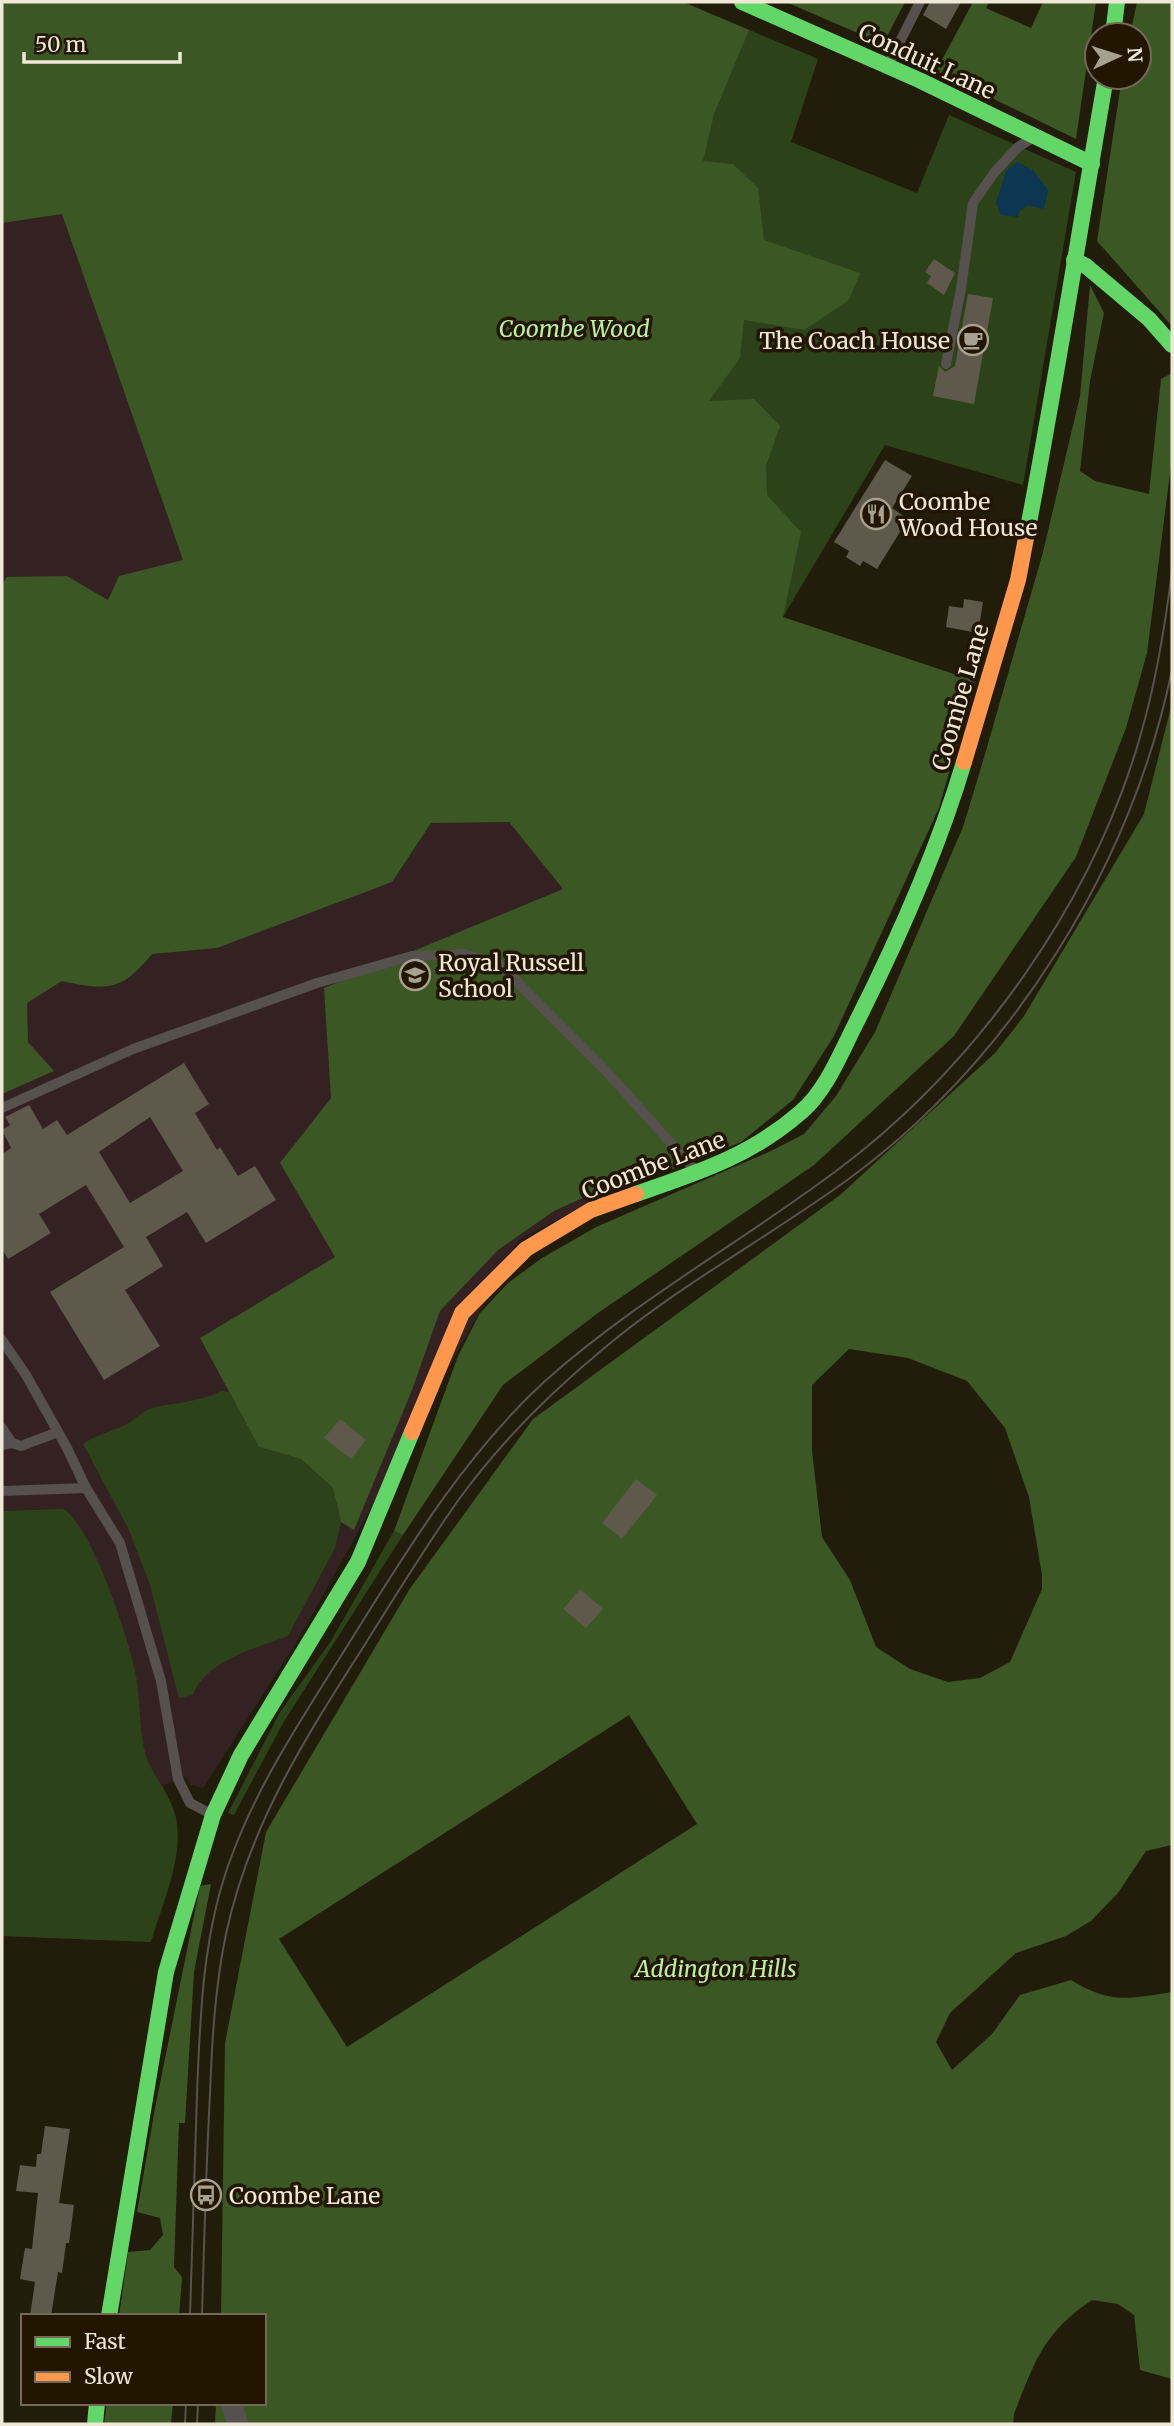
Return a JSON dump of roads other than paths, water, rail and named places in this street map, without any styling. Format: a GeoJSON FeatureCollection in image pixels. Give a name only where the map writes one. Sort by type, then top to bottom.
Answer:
{"type":"FeatureCollection","features":[{"type":"Feature","properties":{"kind":"main road","name":"Conduit Lane"},"geometry":{"type":"LineString","coordinates":[[742,2],[888,66],[1033,138],[1092,164]]}},
{"type":"Feature","properties":{"kind":"main road"},"geometry":{"type":"LineString","coordinates":[[1114,21],[1117,2]]}},
{"type":"Feature","properties":{"kind":"main road","name":"Coombe Lane"},"geometry":{"type":"LineString","coordinates":[[109,2314],[139,2121],[166,1972],[213,1815],[241,1755],[358,1562],[463,1312],[526,1249],[591,1210],[699,1174],[740,1156],[804,1110],[836,1063],[861,1014],[947,820],[1018,580],[1058,376],[1074,260],[1104,91]]}},
{"type":"Feature","properties":{"kind":"main road"},"geometry":{"type":"LineString","coordinates":[[1074,260],[1086,266],[1149,319],[1172,345]]}},
{"type":"Feature","properties":{"kind":"main road"},"geometry":{"type":"LineString","coordinates":[[94,2424],[97,2405]]}},
{"type":"Feature","properties":{"kind":"street"},"geometry":{"type":"LineString","coordinates":[[232,2405],[238,2424]]}},
{"type":"Feature","properties":{"kind":"lane"},"geometry":{"type":"LineString","coordinates":[[888,66],[920,2]]}},
{"type":"Feature","properties":{"kind":"lane"},"geometry":{"type":"LineString","coordinates":[[946,364],[961,289],[973,203],[1013,152],[1033,138]]}},
{"type":"Feature","properties":{"kind":"lane"},"geometry":{"type":"LineString","coordinates":[[2,1108],[133,1049],[317,984],[412,956],[464,954],[499,964],[608,1073],[699,1174]]}},
{"type":"Feature","properties":{"kind":"lane"},"geometry":{"type":"LineString","coordinates":[[2,1340],[26,1375],[86,1488],[105,1516],[132,1576],[161,1681],[178,1779],[190,1803],[213,1815]]}},
{"type":"Feature","properties":{"kind":"lane"},"geometry":{"type":"LineString","coordinates":[[2,1428],[7,1444],[21,1446],[58,1432]]}},
{"type":"Feature","properties":{"kind":"lane"},"geometry":{"type":"LineString","coordinates":[[2,1491],[86,1488]]}},
{"type":"Feature","properties":{"kind":"water"},"geometry":{"type":"Polygon","coordinates":[[[1017,162],[1033,170],[1048,190],[1044,209],[1027,205],[1019,212],[1018,217],[1001,215],[996,203],[1006,171],[1017,162]]]}},
{"type":"Feature","properties":{"kind":"tram line"},"geometry":{"type":"LineString","coordinates":[[190,2314],[200,2033],[209,1942],[222,1884],[232,1855],[255,1802],[283,1750],[436,1509],[460,1475],[515,1411],[580,1351],[654,1296],[807,1192],[894,1123],[941,1077],[985,1027],[1025,974],[1062,917],[1093,858],[1119,798],[1151,696],[1172,571]]}},
{"type":"Feature","properties":{"kind":"tram line"},"geometry":{"type":"LineString","coordinates":[[202,2314],[212,2054],[222,1954],[236,1894],[249,1856],[300,1749],[445,1520],[489,1461],[543,1403],[631,1326],[850,1178],[909,1130],[963,1076],[1013,1016],[1057,953],[1095,885],[1127,815],[1153,743],[1172,670]]}},
{"type":"Feature","properties":{"kind":"tram line"},"geometry":{"type":"LineString","coordinates":[[185,2424],[186,2405]]}},
{"type":"Feature","properties":{"kind":"tram line"},"geometry":{"type":"LineString","coordinates":[[197,2424],[198,2405]]}},
{"type":"Feature","properties":{"kind":"place","name":"The Coach House"},"geometry":{"type":"Point","coordinates":[973,340]}},
{"type":"Feature","properties":{"kind":"place","name":"Coombe Wood House"},"geometry":{"type":"Point","coordinates":[876,514]}},
{"type":"Feature","properties":{"kind":"place","name":"Royal Russell School"},"geometry":{"type":"Point","coordinates":[415,975]}},
{"type":"Feature","properties":{"kind":"place","name":"Coombe Lane"},"geometry":{"type":"Point","coordinates":[206,2195]}},
{"type":"Feature","properties":{"kind":"park label","name":"Coombe Wood"},"geometry":{"type":"Point","coordinates":[574,328]}},
{"type":"Feature","properties":{"kind":"park label","name":"Addington Hills"},"geometry":{"type":"Point","coordinates":[716,1968]}}]}
